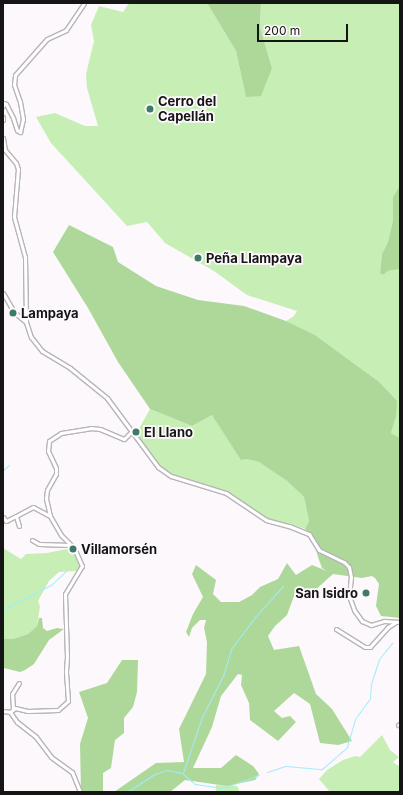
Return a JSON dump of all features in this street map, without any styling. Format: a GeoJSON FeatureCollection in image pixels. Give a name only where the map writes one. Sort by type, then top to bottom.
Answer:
{"type":"FeatureCollection","features":[{"type":"Feature","properties":{"kind":"street"},"geometry":{"type":"LineString","coordinates":[[3,106],[4,103],[6,104],[17,130],[20,132],[23,119],[20,102],[14,85],[15,75],[47,40],[66,30],[84,3]]}},
{"type":"Feature","properties":{"kind":"street"},"geometry":{"type":"LineString","coordinates":[[75,16],[79,19]]}},
{"type":"Feature","properties":{"kind":"street"},"geometry":{"type":"LineString","coordinates":[[3,138],[5,150],[16,162],[18,169],[14,217],[25,257],[26,322],[31,337],[42,351],[70,368],[107,398],[153,461],[171,476],[226,493],[266,520],[290,526],[309,534],[322,552],[344,562],[349,567],[351,577],[349,596],[354,610],[362,621],[371,625],[384,621],[398,622]]}},
{"type":"Feature","properties":{"kind":"street"},"geometry":{"type":"LineString","coordinates":[[3,293],[14,312],[26,322]]}},
{"type":"Feature","properties":{"kind":"street"},"geometry":{"type":"LineString","coordinates":[[3,711],[20,708],[28,711],[58,710],[68,701],[65,594],[82,566],[72,545],[61,536],[50,516],[46,498],[47,490],[56,474],[56,468],[48,451],[50,441],[61,433],[91,428],[100,429],[124,439],[132,431]]}},
{"type":"Feature","properties":{"kind":"street"},"geometry":{"type":"LineString","coordinates":[[3,517],[6,521],[33,507],[50,516]]}},
{"type":"Feature","properties":{"kind":"street"},"geometry":{"type":"LineString","coordinates":[[16,516],[20,526]]}},
{"type":"Feature","properties":{"kind":"street"},"geometry":{"type":"LineString","coordinates":[[32,540],[39,544],[72,545]]}},
{"type":"Feature","properties":{"kind":"street"},"geometry":{"type":"LineString","coordinates":[[336,629],[365,648],[370,647],[388,627],[398,622]]}},
{"type":"Feature","properties":{"kind":"street"},"geometry":{"type":"LineString","coordinates":[[19,683],[12,694],[12,710],[17,722],[36,737],[51,756],[72,772],[80,792]]}},
{"type":"Feature","properties":{"kind":"green space"},"geometry":{"type":"Polygon","coordinates":[[[129,3],[207,3],[236,51],[246,97],[272,68],[260,27],[261,3],[400,3],[400,185],[393,197],[393,220],[388,242],[382,254],[380,273],[383,275],[388,271],[400,269],[400,438],[391,433],[396,417],[378,381],[315,335],[286,321],[294,316],[297,311],[247,295],[214,271],[165,243],[147,222],[127,226],[51,143],[36,117],[55,113],[85,126],[98,126],[87,88],[86,74],[94,41],[91,25],[99,6],[123,12],[129,3]]]}},
{"type":"Feature","properties":{"kind":"green space"},"geometry":{"type":"Polygon","coordinates":[[[207,3],[261,3],[260,27],[272,68],[261,96],[246,97],[236,51],[207,3]]]}},
{"type":"Feature","properties":{"kind":"green space"},"geometry":{"type":"Polygon","coordinates":[[[400,185],[400,269],[388,271],[383,275],[380,273],[382,254],[388,242],[393,220],[393,197],[400,185]]]}},
{"type":"Feature","properties":{"kind":"green space"},"geometry":{"type":"Polygon","coordinates":[[[69,225],[113,247],[118,262],[156,286],[198,300],[244,306],[286,321],[315,335],[378,381],[397,401],[396,417],[391,433],[400,438],[400,618],[381,616],[376,606],[379,584],[372,576],[362,578],[333,574],[313,592],[300,591],[294,596],[287,615],[275,626],[268,636],[274,650],[299,646],[316,694],[332,709],[352,741],[338,745],[320,743],[310,704],[294,693],[274,711],[282,718],[290,716],[296,722],[278,741],[250,720],[249,703],[241,685],[242,675],[238,674],[221,696],[212,727],[193,768],[221,768],[236,755],[253,766],[259,774],[255,780],[227,786],[185,780],[170,792],[114,792],[156,763],[184,762],[179,729],[206,674],[207,642],[204,628],[206,620],[200,620],[192,628],[189,637],[186,632],[193,614],[203,597],[192,574],[196,565],[216,580],[213,594],[221,602],[239,602],[252,595],[260,587],[278,579],[287,563],[296,575],[312,565],[327,571],[322,568],[312,534],[305,529],[309,521],[304,497],[287,481],[259,462],[246,459],[241,460],[212,415],[192,426],[150,409],[118,362],[88,308],[53,252],[69,225]]]}},
{"type":"Feature","properties":{"kind":"green space"},"geometry":{"type":"Polygon","coordinates":[[[150,409],[192,426],[212,415],[246,459],[259,462],[287,481],[304,497],[309,521],[305,529],[291,524],[270,520],[231,494],[172,475],[164,469],[149,453],[136,434],[150,409]]]}},
{"type":"Feature","properties":{"kind":"green space"},"geometry":{"type":"Polygon","coordinates":[[[3,548],[21,559],[26,554],[47,553],[72,548],[80,567],[77,571],[59,572],[49,581],[38,601],[40,606],[37,626],[28,634],[13,639],[3,639],[3,548]]]}},
{"type":"Feature","properties":{"kind":"green space"},"geometry":{"type":"Polygon","coordinates":[[[39,618],[42,618],[43,628],[47,631],[57,628],[64,629],[49,640],[34,664],[25,670],[20,672],[4,668],[3,639],[13,639],[28,634],[37,626],[39,618]]]}},
{"type":"Feature","properties":{"kind":"green space"},"geometry":{"type":"Polygon","coordinates":[[[122,660],[138,660],[137,692],[133,707],[124,718],[124,733],[115,740],[111,768],[103,773],[103,792],[81,792],[80,744],[88,718],[79,692],[107,683],[122,660]]]}},
{"type":"Feature","properties":{"kind":"green space"},"geometry":{"type":"Polygon","coordinates":[[[382,735],[390,750],[399,757],[393,762],[400,767],[400,792],[330,792],[319,779],[327,770],[343,760],[355,756],[360,757],[382,735]]]}},
{"type":"Feature","properties":{"kind":"green space"},"geometry":{"type":"Polygon","coordinates":[[[216,785],[237,786],[240,792],[216,792],[216,785]]]}},
{"type":"Feature","properties":{"kind":"waterway"},"geometry":{"type":"LineString","coordinates":[[3,470],[9,465]]}},
{"type":"Feature","properties":{"kind":"waterway"},"geometry":{"type":"LineString","coordinates":[[3,609],[51,585],[66,571]]}},
{"type":"Feature","properties":{"kind":"waterway"},"geometry":{"type":"LineString","coordinates":[[183,773],[202,717],[223,676],[231,649],[255,617],[283,586]]}},
{"type":"Feature","properties":{"kind":"waterway"},"geometry":{"type":"LineString","coordinates":[[267,772],[286,766],[322,769],[347,747],[355,719],[370,698],[371,684],[379,659],[392,643]]}},
{"type":"Feature","properties":{"kind":"waterway"},"geometry":{"type":"LineString","coordinates":[[127,792],[155,774],[166,770],[182,773]]}},
{"type":"Feature","properties":{"kind":"waterway"},"geometry":{"type":"LineString","coordinates":[[183,774],[195,784],[223,788],[259,775]]}},
{"type":"Feature","properties":{"kind":"place","name":"Cerro del Capellán"},"geometry":{"type":"Point","coordinates":[150,109]}},
{"type":"Feature","properties":{"kind":"place","name":"Peña Llampaya"},"geometry":{"type":"Point","coordinates":[198,258]}},
{"type":"Feature","properties":{"kind":"place","name":"Lampaya"},"geometry":{"type":"Point","coordinates":[13,313]}},
{"type":"Feature","properties":{"kind":"place","name":"El Llano"},"geometry":{"type":"Point","coordinates":[136,432]}},
{"type":"Feature","properties":{"kind":"place","name":"Villamorsén"},"geometry":{"type":"Point","coordinates":[73,549]}},
{"type":"Feature","properties":{"kind":"place","name":"San Isidro"},"geometry":{"type":"Point","coordinates":[366,593]}}]}
